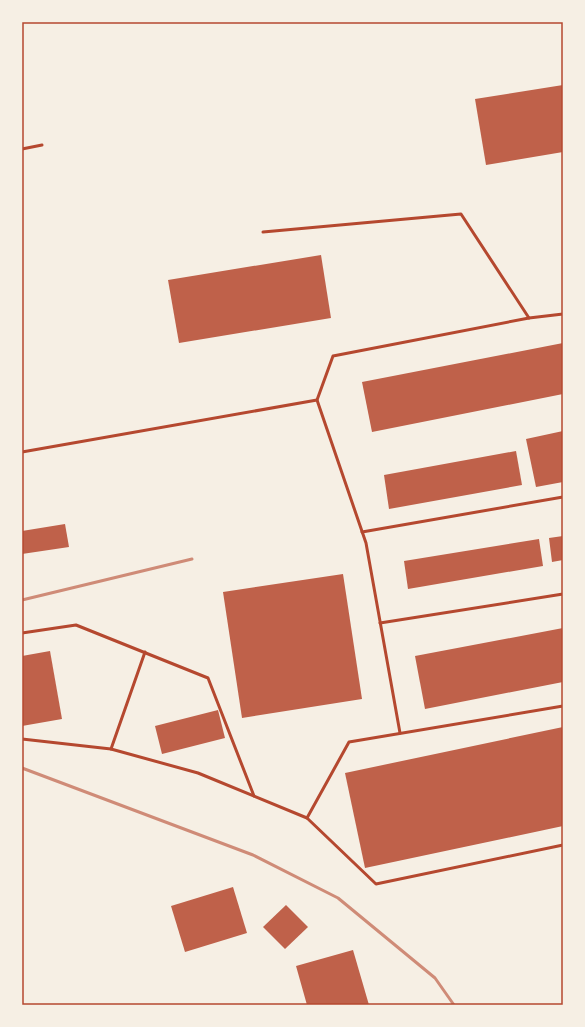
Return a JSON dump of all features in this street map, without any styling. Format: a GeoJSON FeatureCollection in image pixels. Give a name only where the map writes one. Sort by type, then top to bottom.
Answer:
{"type":"FeatureCollection","features":[{"type":"Feature","properties":{"kind":"lane"},"geometry":{"type":"LineString","coordinates":[[22,149],[42,145]]}},
{"type":"Feature","properties":{"kind":"lane"},"geometry":{"type":"LineString","coordinates":[[263,232],[461,214],[529,318]]}},
{"type":"Feature","properties":{"kind":"lane"},"geometry":{"type":"LineString","coordinates":[[400,733],[366,543],[317,400],[332,356],[529,318],[563,314]]}},
{"type":"Feature","properties":{"kind":"lane"},"geometry":{"type":"LineString","coordinates":[[22,452],[317,400]]}},
{"type":"Feature","properties":{"kind":"lane"},"geometry":{"type":"LineString","coordinates":[[362,532],[563,497]]}},
{"type":"Feature","properties":{"kind":"lane"},"geometry":{"type":"LineString","coordinates":[[380,623],[563,594]]}},
{"type":"Feature","properties":{"kind":"lane"},"geometry":{"type":"LineString","coordinates":[[22,633],[76,625],[208,678],[254,796]]}},
{"type":"Feature","properties":{"kind":"lane"},"geometry":{"type":"LineString","coordinates":[[111,749],[145,652]]}},
{"type":"Feature","properties":{"kind":"lane"},"geometry":{"type":"LineString","coordinates":[[307,818],[349,742],[563,706]]}},
{"type":"Feature","properties":{"kind":"lane"},"geometry":{"type":"LineString","coordinates":[[22,739],[111,749],[198,773],[307,818],[376,884],[563,846]]}},
{"type":"Feature","properties":{"kind":"building"},"geometry":{"type":"Polygon","coordinates":[[[563,85],[563,152],[486,165],[475,99],[563,85]]]}},
{"type":"Feature","properties":{"kind":"building"},"geometry":{"type":"Polygon","coordinates":[[[321,255],[331,318],[179,343],[168,280],[321,255]]]}},
{"type":"Feature","properties":{"kind":"building"},"geometry":{"type":"Polygon","coordinates":[[[563,343],[563,394],[372,432],[362,382],[563,343]]]}},
{"type":"Feature","properties":{"kind":"building"},"geometry":{"type":"Polygon","coordinates":[[[563,431],[563,482],[536,487],[526,439],[563,431]]]}},
{"type":"Feature","properties":{"kind":"building"},"geometry":{"type":"Polygon","coordinates":[[[516,451],[522,485],[389,509],[384,475],[516,451]]]}},
{"type":"Feature","properties":{"kind":"building"},"geometry":{"type":"Polygon","coordinates":[[[65,524],[69,547],[22,554],[22,531],[65,524]]]}},
{"type":"Feature","properties":{"kind":"building"},"geometry":{"type":"Polygon","coordinates":[[[563,536],[563,560],[552,562],[549,538],[563,536]]]}},
{"type":"Feature","properties":{"kind":"building"},"geometry":{"type":"Polygon","coordinates":[[[539,539],[543,566],[408,589],[404,561],[539,539]]]}},
{"type":"Feature","properties":{"kind":"building"},"geometry":{"type":"Polygon","coordinates":[[[343,574],[362,699],[242,718],[223,592],[343,574]]]}},
{"type":"Feature","properties":{"kind":"building"},"geometry":{"type":"Polygon","coordinates":[[[563,628],[563,682],[425,709],[415,656],[563,628]]]}},
{"type":"Feature","properties":{"kind":"building"},"geometry":{"type":"Polygon","coordinates":[[[50,651],[62,719],[22,726],[22,656],[50,651]]]}},
{"type":"Feature","properties":{"kind":"building"},"geometry":{"type":"Polygon","coordinates":[[[218,710],[225,738],[162,754],[155,726],[218,710]]]}},
{"type":"Feature","properties":{"kind":"building"},"geometry":{"type":"Polygon","coordinates":[[[563,727],[563,826],[365,868],[345,773],[563,727]]]}},
{"type":"Feature","properties":{"kind":"building"},"geometry":{"type":"Polygon","coordinates":[[[233,887],[247,933],[185,952],[171,906],[233,887]]]}},
{"type":"Feature","properties":{"kind":"building"},"geometry":{"type":"Polygon","coordinates":[[[286,905],[308,927],[285,949],[263,927],[286,905]]]}},
{"type":"Feature","properties":{"kind":"building"},"geometry":{"type":"Polygon","coordinates":[[[353,950],[369,1005],[307,1005],[296,966],[353,950]]]}},
{"type":"Feature","properties":{"kind":"railway"},"geometry":{"type":"LineString","coordinates":[[22,600],[192,559]]}},
{"type":"Feature","properties":{"kind":"railway"},"geometry":{"type":"LineString","coordinates":[[22,768],[253,855],[338,898],[435,978],[454,1005]]}}]}
